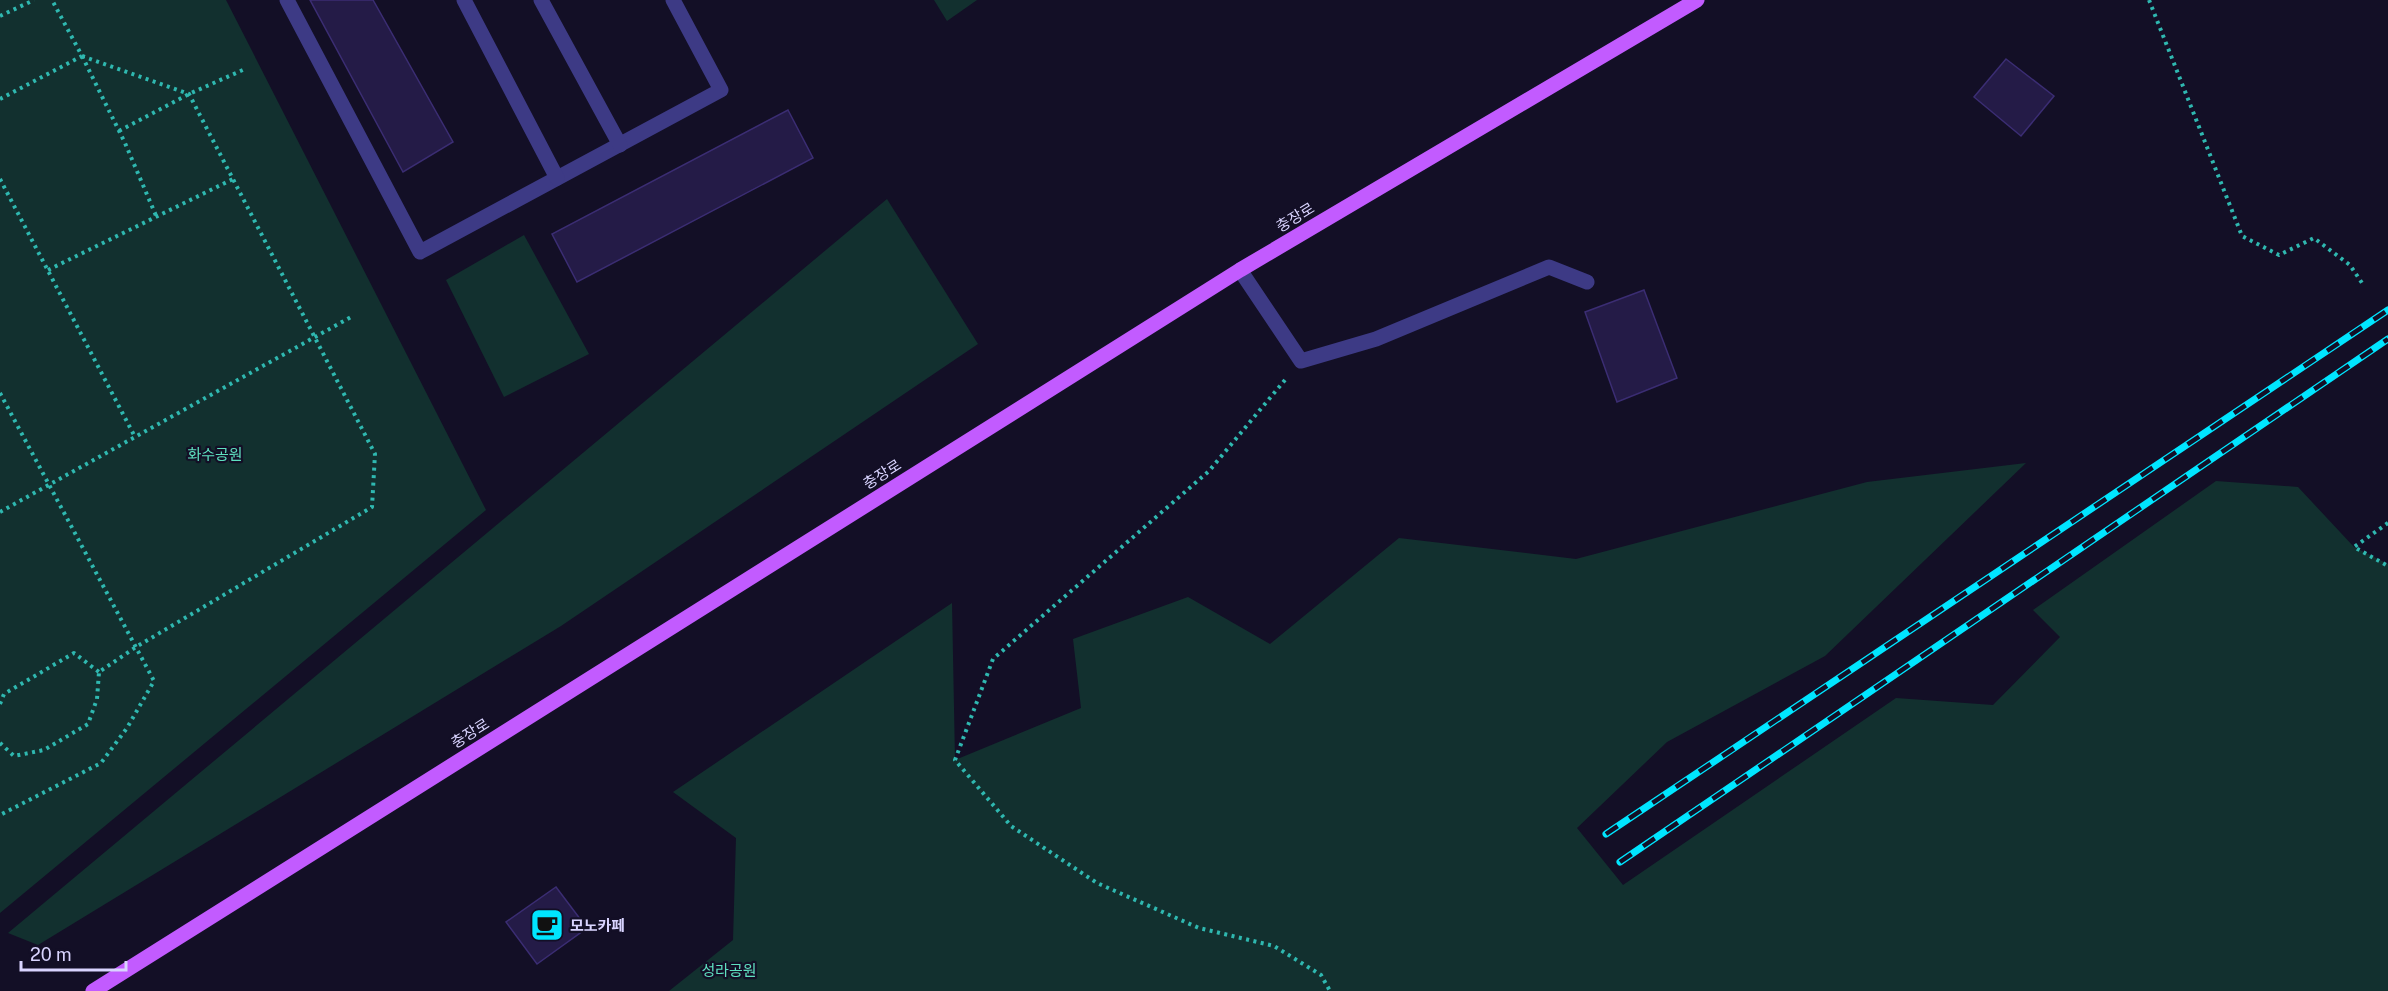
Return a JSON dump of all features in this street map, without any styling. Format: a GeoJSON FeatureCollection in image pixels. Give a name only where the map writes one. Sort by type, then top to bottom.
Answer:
{"type":"FeatureCollection","features":[{"type":"Feature","properties":{"kind":"main road","name":"충장로"},"geometry":{"type":"LineString","coordinates":[[93,991],[1240,270],[1697,0]]}},
{"type":"Feature","properties":{"kind":"street"},"geometry":{"type":"LineString","coordinates":[[287,0],[420,252],[722,90],[674,0]]}},
{"type":"Feature","properties":{"kind":"street"},"geometry":{"type":"LineString","coordinates":[[464,0],[557,178]]}},
{"type":"Feature","properties":{"kind":"street"},"geometry":{"type":"LineString","coordinates":[[541,0],[620,145]]}},
{"type":"Feature","properties":{"kind":"street"},"geometry":{"type":"LineString","coordinates":[[1240,270],[1301,361],[1376,339],[1549,267],[1587,282]]}},
{"type":"Feature","properties":{"kind":"path"},"geometry":{"type":"LineString","coordinates":[[0,16],[34,0]]}},
{"type":"Feature","properties":{"kind":"path"},"geometry":{"type":"LineString","coordinates":[[52,0],[119,131],[157,218]]}},
{"type":"Feature","properties":{"kind":"path"},"geometry":{"type":"LineString","coordinates":[[2149,0],[2242,236],[2279,255],[2314,238],[2350,265],[2364,286]]}},
{"type":"Feature","properties":{"kind":"path"},"geometry":{"type":"LineString","coordinates":[[0,99],[82,56],[189,94],[375,454],[372,507],[136,647],[99,672]]}},
{"type":"Feature","properties":{"kind":"path"},"geometry":{"type":"LineString","coordinates":[[119,131],[189,94],[245,69]]}},
{"type":"Feature","properties":{"kind":"path"},"geometry":{"type":"LineString","coordinates":[[0,179],[135,437]]}},
{"type":"Feature","properties":{"kind":"path"},"geometry":{"type":"LineString","coordinates":[[48,270],[233,179]]}},
{"type":"Feature","properties":{"kind":"path"},"geometry":{"type":"LineString","coordinates":[[0,512],[351,317]]}},
{"type":"Feature","properties":{"kind":"path"},"geometry":{"type":"LineString","coordinates":[[1301,361],[1209,471],[993,660],[955,760],[1011,826],[1097,883],[1199,928],[1274,946],[1321,975],[1330,991]]}},
{"type":"Feature","properties":{"kind":"path"},"geometry":{"type":"LineString","coordinates":[[0,393],[154,681],[127,728],[101,763],[0,815]]}},
{"type":"Feature","properties":{"kind":"path"},"geometry":{"type":"LineString","coordinates":[[2388,523],[2355,547],[2388,566]]}},
{"type":"Feature","properties":{"kind":"path"},"geometry":{"type":"LineString","coordinates":[[0,704],[4,694],[74,653],[99,672]]}},
{"type":"Feature","properties":{"kind":"path"},"geometry":{"type":"LineString","coordinates":[[0,743],[14,756],[44,750],[88,724],[97,699],[99,672]]}},
{"type":"Feature","properties":{"kind":"green space","name":"화수공원"},"geometry":{"type":"Polygon","coordinates":[[[0,0],[226,0],[486,510],[0,913],[0,0]]]}},
{"type":"Feature","properties":{"kind":"green space"},"geometry":{"type":"Polygon","coordinates":[[[934,0],[977,0],[947,21],[934,0]]]}},
{"type":"Feature","properties":{"kind":"green space"},"geometry":{"type":"Polygon","coordinates":[[[887,199],[978,344],[561,626],[38,945],[8,933],[887,199]]]}},
{"type":"Feature","properties":{"kind":"green space"},"geometry":{"type":"Polygon","coordinates":[[[524,235],[589,354],[504,397],[446,280],[524,235]]]}},
{"type":"Feature","properties":{"kind":"green space","name":"성라공원"},"geometry":{"type":"Polygon","coordinates":[[[2026,463],[1825,656],[1667,742],[1577,828],[1623,885],[1896,698],[1993,705],[2060,637],[2033,610],[2216,481],[2298,487],[2354,547],[2388,564],[2388,991],[669,991],[733,940],[736,838],[673,792],[952,603],[955,760],[1081,708],[1073,639],[1188,597],[1270,644],[1399,538],[1576,559],[1867,482],[2026,463]]]}},
{"type":"Feature","properties":{"kind":"building"},"geometry":{"type":"Polygon","coordinates":[[[310,0],[373,0],[453,142],[403,172],[310,0]]]}},
{"type":"Feature","properties":{"kind":"building"},"geometry":{"type":"Polygon","coordinates":[[[2006,59],[2054,96],[2021,136],[1974,97],[2006,59]]]}},
{"type":"Feature","properties":{"kind":"building"},"geometry":{"type":"Polygon","coordinates":[[[788,110],[813,158],[577,282],[552,234],[788,110]]]}},
{"type":"Feature","properties":{"kind":"building"},"geometry":{"type":"Polygon","coordinates":[[[1644,290],[1677,378],[1617,402],[1585,312],[1644,290]]]}},
{"type":"Feature","properties":{"kind":"building","name":"모노카페"},"geometry":{"type":"Polygon","coordinates":[[[556,887],[587,928],[537,964],[506,922],[556,887]]]}},
{"type":"Feature","properties":{"kind":"railway"},"geometry":{"type":"LineString","coordinates":[[1606,834],[2388,310]]}},
{"type":"Feature","properties":{"kind":"railway"},"geometry":{"type":"LineString","coordinates":[[1620,862],[2388,339]]}},
{"type":"Feature","properties":{"kind":"place","name":"모노카페"},"geometry":{"type":"Point","coordinates":[547,925]}}]}
